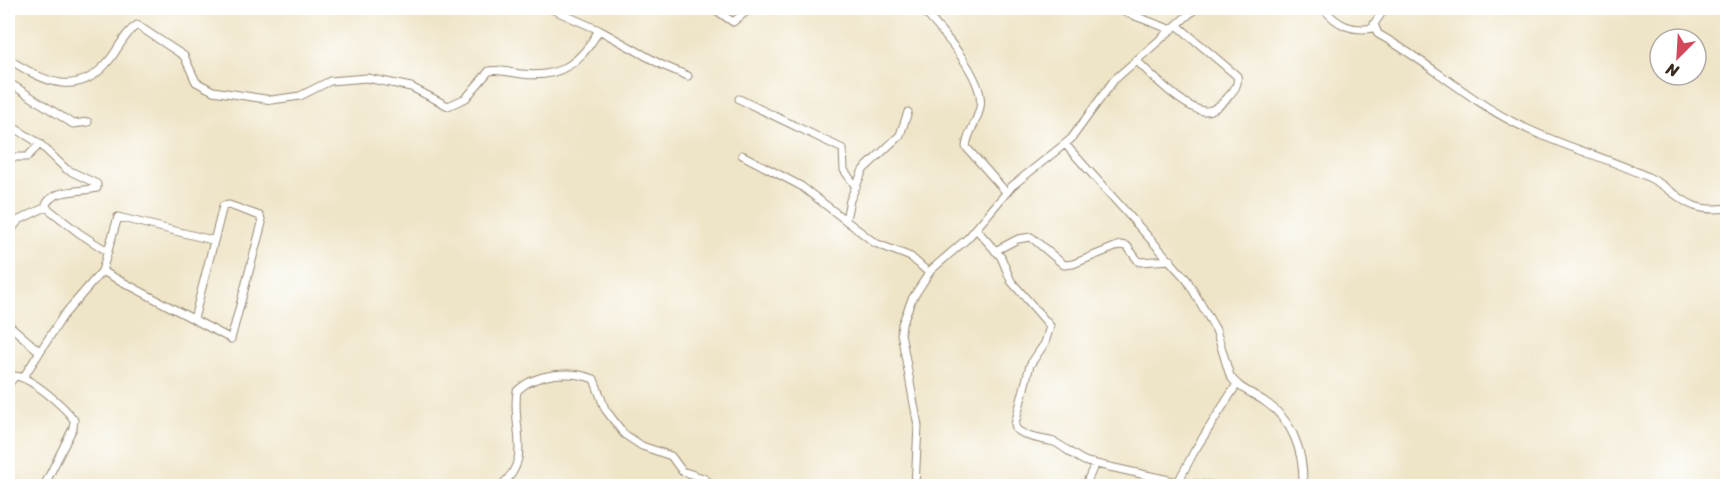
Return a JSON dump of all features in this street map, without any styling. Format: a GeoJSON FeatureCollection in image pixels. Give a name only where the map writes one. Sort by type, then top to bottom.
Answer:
{"type":"FeatureCollection","features":[{"type":"Feature","properties":{"kind":"street"},"geometry":{"type":"LineString","coordinates":[[549,8],[599,30],[662,65],[688,76]]}},
{"type":"Feature","properties":{"kind":"street"},"geometry":{"type":"LineString","coordinates":[[713,8],[733,22],[751,8]]}},
{"type":"Feature","properties":{"kind":"street"},"geometry":{"type":"LineString","coordinates":[[921,8],[952,44],[970,72],[981,107],[966,147],[1006,192]]}},
{"type":"Feature","properties":{"kind":"street"},"geometry":{"type":"LineString","coordinates":[[1114,8],[1174,28],[1237,76],[1238,84],[1221,104],[1209,111],[1201,110],[1163,84],[1136,60]]}},
{"type":"Feature","properties":{"kind":"street"},"geometry":{"type":"LineString","coordinates":[[915,486],[918,426],[901,330],[912,299],[929,273],[976,229],[1006,192],[1065,144],[1084,124],[1114,80],[1196,8]]}},
{"type":"Feature","properties":{"kind":"street"},"geometry":{"type":"LineString","coordinates":[[1323,8],[1343,26],[1363,30],[1374,28]]}},
{"type":"Feature","properties":{"kind":"street"},"geometry":{"type":"LineString","coordinates":[[1385,8],[1375,20],[1374,28],[1378,34],[1465,94],[1516,124],[1573,150],[1653,180],[1678,198],[1702,209],[1712,211],[1728,208]]}},
{"type":"Feature","properties":{"kind":"street"},"geometry":{"type":"LineString","coordinates":[[8,59],[46,82],[72,83],[89,76],[105,64],[137,26],[184,56],[193,78],[207,90],[272,100],[300,96],[330,81],[367,78],[411,87],[448,106],[466,98],[489,70],[543,75],[576,62],[584,55],[599,30]]}},
{"type":"Feature","properties":{"kind":"street"},"geometry":{"type":"LineString","coordinates":[[8,82],[73,124],[88,122]]}},
{"type":"Feature","properties":{"kind":"street"},"geometry":{"type":"LineString","coordinates":[[739,99],[842,148],[845,152],[844,170],[856,187]]}},
{"type":"Feature","properties":{"kind":"street"},"geometry":{"type":"LineString","coordinates":[[846,219],[856,187],[868,165],[899,136],[908,112]]}},
{"type":"Feature","properties":{"kind":"street"},"geometry":{"type":"LineString","coordinates":[[8,124],[40,144],[66,169],[95,183],[98,187],[55,195],[49,199],[45,207],[19,220],[8,234]]}},
{"type":"Feature","properties":{"kind":"street"},"geometry":{"type":"LineString","coordinates":[[8,157],[27,158],[40,144]]}},
{"type":"Feature","properties":{"kind":"street"},"geometry":{"type":"LineString","coordinates":[[1065,144],[1135,224],[1171,260],[1210,316],[1230,376],[1237,384],[1263,400],[1291,427],[1300,461],[1303,486]]}},
{"type":"Feature","properties":{"kind":"street"},"geometry":{"type":"LineString","coordinates":[[742,154],[801,186],[879,245],[914,258],[929,273]]}},
{"type":"Feature","properties":{"kind":"street"},"geometry":{"type":"LineString","coordinates":[[102,271],[232,339],[262,217],[224,205],[212,240],[194,319]]}},
{"type":"Feature","properties":{"kind":"street"},"geometry":{"type":"LineString","coordinates":[[45,207],[107,251]]}},
{"type":"Feature","properties":{"kind":"street"},"geometry":{"type":"LineString","coordinates":[[23,378],[63,316],[102,271],[118,217],[212,240]]}},
{"type":"Feature","properties":{"kind":"street"},"geometry":{"type":"LineString","coordinates":[[976,229],[995,251],[1011,281],[1050,326],[1044,345],[1030,365],[1015,428],[1033,439],[1054,442],[1074,458],[1187,485],[1218,486]]}},
{"type":"Feature","properties":{"kind":"street"},"geometry":{"type":"LineString","coordinates":[[995,251],[1018,239],[1031,237],[1064,265],[1073,264],[1120,244],[1127,246],[1139,262],[1171,260]]}},
{"type":"Feature","properties":{"kind":"street"},"geometry":{"type":"LineString","coordinates":[[8,324],[39,351]]}},
{"type":"Feature","properties":{"kind":"street"},"geometry":{"type":"LineString","coordinates":[[500,486],[510,479],[517,464],[517,391],[545,377],[568,374],[594,379],[605,409],[628,438],[642,446],[668,454],[682,471],[704,478],[716,486]]}},
{"type":"Feature","properties":{"kind":"street"},"geometry":{"type":"LineString","coordinates":[[8,385],[15,376],[23,378],[45,392],[74,420],[73,428],[44,486]]}},
{"type":"Feature","properties":{"kind":"street"},"geometry":{"type":"LineString","coordinates":[[1178,482],[1195,450],[1237,384]]}},
{"type":"Feature","properties":{"kind":"street"},"geometry":{"type":"LineString","coordinates":[[1085,486],[1095,464]]}}]}
